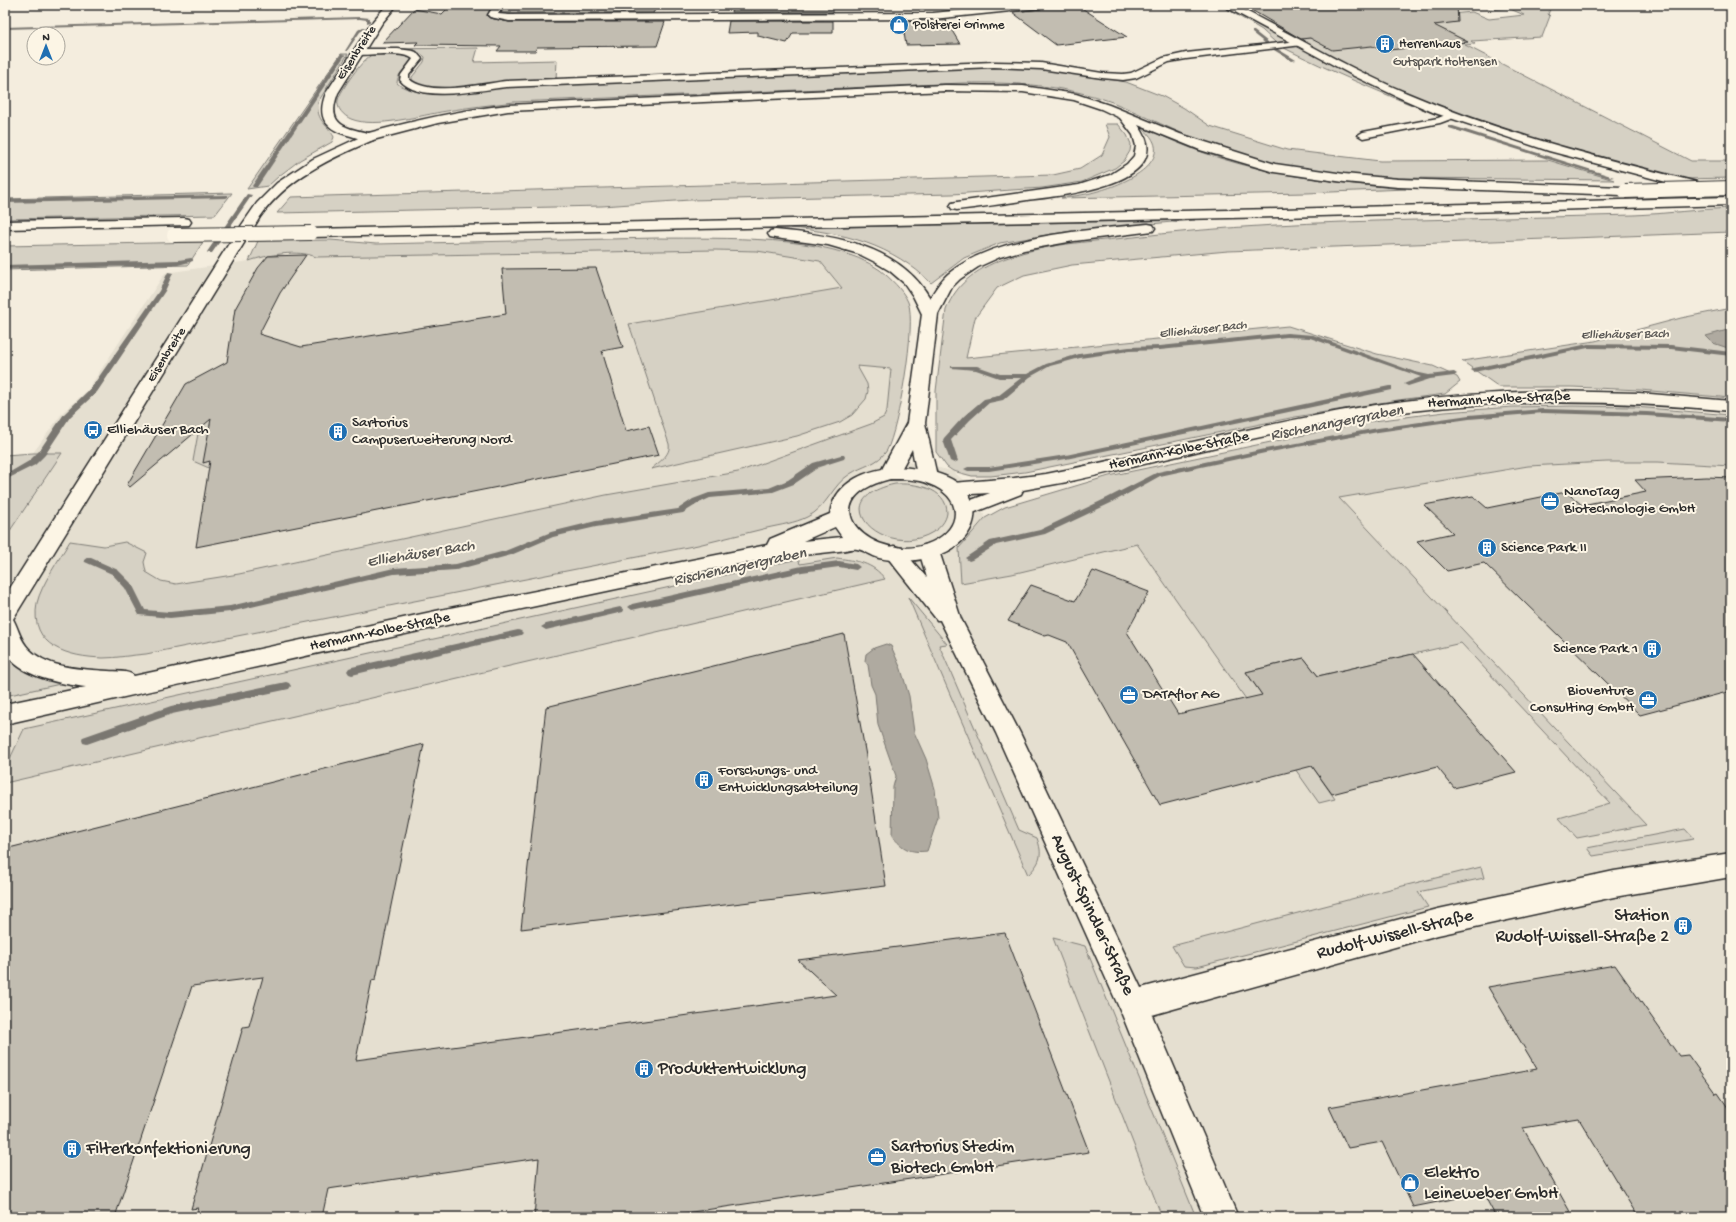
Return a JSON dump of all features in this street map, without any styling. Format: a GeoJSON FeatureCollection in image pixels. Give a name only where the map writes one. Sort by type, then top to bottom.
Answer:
{"type":"FeatureCollection","features":[{"type":"Feature","properties":{"kind":"main road","name":"Eisenbreite"},"geometry":{"type":"LineString","coordinates":[[369,137],[338,129],[327,116],[326,110],[328,100],[332,93],[378,21],[392,5]]}},
{"type":"Feature","properties":{"kind":"main road"},"geometry":{"type":"LineString","coordinates":[[500,5],[493,14],[495,16],[509,18],[933,16],[1037,5]]}},
{"type":"Feature","properties":{"kind":"main road"},"geometry":{"type":"LineString","coordinates":[[662,17],[666,5]]}},
{"type":"Feature","properties":{"kind":"main road"},"geometry":{"type":"LineString","coordinates":[[1227,5],[1370,80],[1453,115],[1514,136],[1584,157],[1731,195]]}},
{"type":"Feature","properties":{"kind":"main road"},"geometry":{"type":"LineString","coordinates":[[369,137],[428,120],[508,108],[952,88],[1004,88],[1060,94],[1090,101],[1204,147],[1274,168],[1344,178],[1398,183],[1625,192]]}},
{"type":"Feature","properties":{"kind":"main road"},"geometry":{"type":"LineString","coordinates":[[957,206],[1081,189],[1115,178],[1132,168],[1140,157],[1142,146],[1139,135],[1125,116]]}},
{"type":"Feature","properties":{"kind":"main road","name":"Eisenbreite"},"geometry":{"type":"LineString","coordinates":[[5,614],[39,562],[237,242],[258,212],[271,195],[287,182],[318,162],[369,137]]}},
{"type":"Feature","properties":{"kind":"main road"},"geometry":{"type":"LineString","coordinates":[[1156,203],[1625,192],[1731,188]]}},
{"type":"Feature","properties":{"kind":"main road"},"geometry":{"type":"LineString","coordinates":[[104,237],[1676,204],[1731,201]]}},
{"type":"Feature","properties":{"kind":"main road"},"geometry":{"type":"LineString","coordinates":[[941,206],[1068,204]]}},
{"type":"Feature","properties":{"kind":"main road"},"geometry":{"type":"LineString","coordinates":[[927,476],[916,423],[930,314],[937,298],[955,276],[972,264],[1009,250],[1032,244],[1086,235],[1283,212]]}},
{"type":"Feature","properties":{"kind":"main road"},"geometry":{"type":"LineString","coordinates":[[231,221],[271,220]]}},
{"type":"Feature","properties":{"kind":"main road"},"geometry":{"type":"LineString","coordinates":[[5,225],[200,221]]}},
{"type":"Feature","properties":{"kind":"main road"},"geometry":{"type":"LineString","coordinates":[[680,224],[819,239],[858,250],[876,257],[901,272],[916,288],[930,314]]}},
{"type":"Feature","properties":{"kind":"main road","name":"Hermann-Kolbe-Straße"},"geometry":{"type":"LineString","coordinates":[[952,489],[1034,482],[1305,423],[1365,412],[1445,402],[1521,397],[1572,396],[1663,400],[1731,406]]}},
{"type":"Feature","properties":{"kind":"main road"},"geometry":{"type":"LineString","coordinates":[[890,473],[916,423]]}},
{"type":"Feature","properties":{"kind":"main road"},"geometry":{"type":"LineString","coordinates":[[902,472],[927,476],[940,481],[952,489],[963,502],[965,510],[963,527],[957,534],[940,547],[929,551],[906,554],[881,551],[859,542],[844,526],[840,517],[842,502],[852,488],[869,479],[890,473],[902,472]]}},
{"type":"Feature","properties":{"kind":"main road","name":"Hermann-Kolbe-Straße"},"geometry":{"type":"LineString","coordinates":[[965,510],[1034,482]]}},
{"type":"Feature","properties":{"kind":"main road","name":"Hermann-Kolbe-Straße"},"geometry":{"type":"LineString","coordinates":[[756,553],[840,517]]}},
{"type":"Feature","properties":{"kind":"main road","name":"Hermann-Kolbe-Straße"},"geometry":{"type":"LineString","coordinates":[[5,714],[445,617],[756,553],[859,542]]}},
{"type":"Feature","properties":{"kind":"main road","name":"August-Spindler-Straße"},"geometry":{"type":"LineString","coordinates":[[929,551],[950,619],[1008,733],[1133,1005],[1221,1217]]}},
{"type":"Feature","properties":{"kind":"main road","name":"August-Spindler-Straße"},"geometry":{"type":"LineString","coordinates":[[894,553],[950,619]]}},
{"type":"Feature","properties":{"kind":"main road"},"geometry":{"type":"LineString","coordinates":[[5,626],[8,637],[21,655],[32,664],[47,671],[80,678],[148,683]]}},
{"type":"Feature","properties":{"kind":"main road","name":"Rudolf-Wissell-Straße"},"geometry":{"type":"LineString","coordinates":[[1133,1005],[1438,922],[1614,884],[1731,864]]}},
{"type":"Feature","properties":{"kind":"lane"},"geometry":{"type":"LineString","coordinates":[[358,52],[398,52],[413,54],[418,59],[405,75],[404,80],[409,85],[423,90],[442,91],[506,84],[976,65],[1032,65],[1104,76],[1127,77],[1166,60],[1186,56],[1299,43]]}},
{"type":"Feature","properties":{"kind":"lane"},"geometry":{"type":"LineString","coordinates":[[1363,135],[1440,120],[1453,115]]}},
{"type":"Feature","properties":{"kind":"shaded area"},"geometry":{"type":"Polygon","coordinates":[[[715,250],[757,251],[821,261],[879,297],[900,403],[887,450],[906,462],[953,471],[975,491],[985,518],[959,548],[961,583],[1012,574],[1294,505],[1528,466],[1607,462],[1658,462],[1731,466],[1731,1217],[5,1217],[5,538],[61,454],[33,453],[63,412],[87,391],[165,273],[249,261],[266,255],[309,254],[316,257],[715,250]]]}},
{"type":"Feature","properties":{"kind":"shaded area"},"geometry":{"type":"Polygon","coordinates":[[[1731,329],[1731,349],[1713,343],[1706,336],[1731,329]]]}},
{"type":"Feature","properties":{"kind":"shaded area"},"geometry":{"type":"Polygon","coordinates":[[[886,644],[891,646],[901,669],[909,696],[914,732],[926,759],[935,789],[938,818],[927,851],[911,851],[903,847],[892,836],[893,787],[896,776],[878,725],[875,694],[871,685],[868,665],[865,661],[866,654],[874,648],[886,644]]]}},
{"type":"Feature","properties":{"kind":"green space"},"geometry":{"type":"Polygon","coordinates":[[[1220,5],[1283,37],[1285,41],[1276,43],[1262,30],[1220,5]]]}},
{"type":"Feature","properties":{"kind":"green space","name":"Gutspark Holtensen"},"geometry":{"type":"Polygon","coordinates":[[[1480,5],[1552,5],[1548,14],[1550,16],[1542,37],[1471,41],[1475,44],[1465,45],[1691,161],[1731,161],[1731,178],[1682,179],[1532,138],[1456,112],[1408,93],[1364,73],[1297,39],[1331,36],[1410,18],[1472,12],[1489,19],[1524,15],[1508,8],[1491,10],[1480,5]]]}},
{"type":"Feature","properties":{"kind":"green space"},"geometry":{"type":"Polygon","coordinates":[[[1298,46],[1370,84],[1442,114],[1437,115],[1378,91],[1282,47],[1298,46]]]}},
{"type":"Feature","properties":{"kind":"green space"},"geometry":{"type":"Polygon","coordinates":[[[478,48],[474,62],[557,60],[556,80],[502,82],[441,89],[430,88],[412,81],[412,77],[424,62],[425,57],[420,53],[408,49],[394,49],[478,48]]]}},
{"type":"Feature","properties":{"kind":"green space"},"geometry":{"type":"Polygon","coordinates":[[[390,53],[408,55],[412,58],[397,79],[397,83],[405,88],[433,92],[450,92],[508,86],[1008,66],[1060,70],[1126,82],[1162,96],[1184,108],[1210,126],[1287,150],[1380,161],[1548,160],[1614,180],[1406,178],[1319,171],[1261,160],[1210,144],[1185,135],[1112,102],[1094,96],[1057,88],[1001,83],[963,83],[514,102],[373,123],[361,122],[346,116],[339,109],[338,100],[352,75],[368,57],[376,54],[390,53]]]}},
{"type":"Feature","properties":{"kind":"green space"},"geometry":{"type":"Polygon","coordinates":[[[341,54],[348,54],[318,102],[320,118],[334,137],[332,142],[300,160],[268,186],[247,189],[341,54]]]}},
{"type":"Feature","properties":{"kind":"green space"},"geometry":{"type":"Polygon","coordinates":[[[1105,124],[1118,124],[1127,135],[1131,144],[1130,151],[1124,161],[1115,168],[1082,182],[1042,188],[952,194],[690,200],[602,206],[277,213],[291,197],[1053,175],[1080,169],[1102,155],[1110,137],[1105,124]]]}},
{"type":"Feature","properties":{"kind":"green space"},"geometry":{"type":"Polygon","coordinates":[[[1144,127],[1176,142],[1208,154],[1272,172],[1338,182],[1406,189],[1306,193],[1061,198],[1089,194],[1109,188],[1122,183],[1145,168],[1152,160],[1155,150],[1152,139],[1142,128],[1144,127]]]}},
{"type":"Feature","properties":{"kind":"green space"},"geometry":{"type":"Polygon","coordinates":[[[232,193],[215,215],[5,219],[5,199],[232,193]]]}},
{"type":"Feature","properties":{"kind":"green space"},"geometry":{"type":"Polygon","coordinates":[[[1731,208],[1731,232],[1228,251],[1072,265],[1024,275],[997,288],[975,318],[966,358],[1288,326],[1377,354],[1433,366],[1457,377],[1460,382],[1445,394],[1295,417],[1025,472],[991,476],[972,476],[953,471],[947,467],[936,452],[936,391],[946,310],[956,291],[971,276],[988,265],[1009,257],[1037,249],[1081,242],[1198,230],[1271,225],[1634,215],[1731,208]]]}},
{"type":"Feature","properties":{"kind":"green space"},"geometry":{"type":"Polygon","coordinates":[[[1195,220],[1071,231],[1000,243],[964,258],[931,283],[916,270],[884,250],[848,237],[790,228],[1195,220]]]}},
{"type":"Feature","properties":{"kind":"green space"},"geometry":{"type":"Polygon","coordinates":[[[657,238],[773,240],[832,250],[858,258],[880,270],[896,284],[906,298],[910,314],[908,353],[901,399],[887,450],[880,459],[855,471],[838,484],[825,502],[814,513],[792,522],[698,545],[146,654],[114,658],[77,655],[54,647],[45,639],[39,630],[36,618],[39,596],[70,541],[104,546],[125,542],[147,553],[144,562],[146,572],[161,581],[176,584],[239,574],[606,495],[738,472],[871,424],[884,417],[887,410],[891,369],[857,366],[867,384],[868,391],[866,399],[852,415],[840,422],[797,436],[651,469],[666,455],[669,444],[629,324],[842,288],[820,261],[757,251],[715,250],[316,257],[300,253],[292,253],[273,255],[249,261],[258,241],[331,240],[376,244],[657,238]]]}},
{"type":"Feature","properties":{"kind":"green space"},"geometry":{"type":"Polygon","coordinates":[[[203,242],[188,265],[5,270],[5,246],[203,242]]]}},
{"type":"Feature","properties":{"kind":"green space"},"geometry":{"type":"Polygon","coordinates":[[[1731,308],[1731,398],[1640,390],[1572,387],[1499,387],[1462,361],[1595,341],[1681,318],[1731,308]]]}},
{"type":"Feature","properties":{"kind":"green space"},"geometry":{"type":"Polygon","coordinates":[[[219,407],[209,468],[193,461],[199,428],[219,407]]]}},
{"type":"Feature","properties":{"kind":"green space"},"geometry":{"type":"Polygon","coordinates":[[[1512,407],[1635,407],[1731,415],[1731,466],[1658,462],[1607,462],[1528,466],[1339,498],[1646,825],[1577,838],[1559,818],[1610,803],[1461,643],[1318,676],[1304,658],[1246,672],[1335,799],[1319,803],[1137,544],[1012,574],[961,583],[959,548],[985,518],[1005,507],[1109,476],[1366,422],[1445,412],[1512,407]]]}},
{"type":"Feature","properties":{"kind":"green space"},"geometry":{"type":"Polygon","coordinates":[[[62,453],[5,538],[5,455],[62,453]]]}},
{"type":"Feature","properties":{"kind":"green space"},"geometry":{"type":"Polygon","coordinates":[[[895,484],[911,484],[928,488],[941,497],[946,504],[947,513],[940,526],[933,532],[915,539],[897,539],[881,534],[868,525],[862,514],[863,502],[873,492],[895,484]]]}},
{"type":"Feature","properties":{"kind":"green space"},"geometry":{"type":"Polygon","coordinates":[[[837,558],[864,563],[875,569],[885,579],[5,783],[5,769],[24,729],[798,559],[800,564],[837,558]]]}},
{"type":"Feature","properties":{"kind":"green space"},"geometry":{"type":"Polygon","coordinates":[[[908,597],[947,644],[939,645],[1019,830],[1037,838],[1040,849],[1040,858],[1036,866],[1028,875],[908,597]]]}},
{"type":"Feature","properties":{"kind":"green space"},"geometry":{"type":"Polygon","coordinates":[[[5,646],[74,681],[5,696],[5,646]]]}},
{"type":"Feature","properties":{"kind":"green space"},"geometry":{"type":"Polygon","coordinates":[[[1685,829],[1694,839],[1593,856],[1587,848],[1685,829]]]}},
{"type":"Feature","properties":{"kind":"green space"},"geometry":{"type":"Polygon","coordinates":[[[1481,867],[1484,878],[1418,892],[1428,907],[1197,967],[1184,966],[1172,946],[1378,892],[1481,867]]]}},
{"type":"Feature","properties":{"kind":"green space"},"geometry":{"type":"Polygon","coordinates":[[[1053,938],[1085,946],[1196,1217],[1162,1217],[1053,938]]]}},
{"type":"Feature","properties":{"kind":"building"},"geometry":{"type":"Polygon","coordinates":[[[451,5],[492,5],[487,16],[509,22],[665,22],[657,46],[537,47],[535,51],[497,51],[501,46],[415,45],[418,42],[382,43],[414,9],[442,14],[451,5]]]}},
{"type":"Feature","properties":{"kind":"building"},"geometry":{"type":"Polygon","coordinates":[[[505,5],[623,5],[621,10],[655,10],[653,13],[501,13],[505,5]]]}},
{"type":"Feature","properties":{"kind":"building"},"geometry":{"type":"Polygon","coordinates":[[[733,5],[833,5],[833,12],[731,12],[733,5]]]}},
{"type":"Feature","properties":{"kind":"building"},"geometry":{"type":"Polygon","coordinates":[[[1047,5],[1077,5],[1127,37],[1056,45],[1012,12],[1041,9],[1047,5]]]}},
{"type":"Feature","properties":{"kind":"building"},"geometry":{"type":"Polygon","coordinates":[[[1243,5],[1457,5],[1458,22],[1434,25],[1468,42],[1389,50],[1381,50],[1372,46],[1332,50],[1310,38],[1301,39],[1243,5]]]}},
{"type":"Feature","properties":{"kind":"building"},"geometry":{"type":"Polygon","coordinates":[[[945,19],[960,44],[906,45],[902,21],[945,19]]]}},
{"type":"Feature","properties":{"kind":"building"},"geometry":{"type":"Polygon","coordinates":[[[729,21],[833,21],[833,33],[793,33],[787,43],[758,36],[758,32],[727,33],[729,21]]]}},
{"type":"Feature","properties":{"kind":"building"},"geometry":{"type":"Polygon","coordinates":[[[306,255],[280,293],[259,334],[301,347],[506,314],[502,269],[596,268],[623,347],[602,351],[626,431],[649,426],[659,455],[196,547],[210,461],[203,463],[211,419],[130,487],[127,485],[186,384],[227,362],[235,309],[258,268],[268,256],[306,255]]]}},
{"type":"Feature","properties":{"kind":"building"},"geometry":{"type":"Polygon","coordinates":[[[1707,477],[1731,478],[1731,691],[1640,715],[1484,563],[1447,571],[1417,541],[1453,533],[1424,505],[1473,496],[1487,508],[1566,492],[1582,505],[1646,492],[1635,480],[1707,477]]]}},
{"type":"Feature","properties":{"kind":"building"},"geometry":{"type":"Polygon","coordinates":[[[1093,571],[1149,592],[1127,632],[1178,714],[1262,695],[1246,672],[1304,658],[1318,676],[1413,654],[1516,772],[1454,788],[1437,767],[1332,794],[1312,766],[1160,805],[1067,642],[1049,635],[1045,636],[1008,621],[1031,585],[1075,601],[1093,571]]]}},
{"type":"Feature","properties":{"kind":"building","name":"Forschungs- und Entwicklungsabteilung"},"geometry":{"type":"Polygon","coordinates":[[[844,634],[866,756],[886,886],[521,929],[546,707],[844,634]]]}},
{"type":"Feature","properties":{"kind":"building"},"geometry":{"type":"Polygon","coordinates":[[[424,744],[376,979],[372,980],[356,1060],[836,995],[798,960],[1005,933],[1089,1152],[659,1217],[534,1217],[539,1158],[328,1189],[322,1217],[195,1217],[198,1208],[191,1209],[243,1027],[249,1026],[263,977],[192,986],[115,1217],[5,1217],[5,849],[424,744]]]}},
{"type":"Feature","properties":{"kind":"building"},"geometry":{"type":"Polygon","coordinates":[[[1615,965],[1679,1056],[1688,1055],[1731,1112],[1731,1217],[1638,1217],[1579,1119],[1523,1128],[1573,1217],[1496,1217],[1483,1193],[1413,1207],[1382,1142],[1348,1148],[1329,1107],[1537,1069],[1488,987],[1615,965]]]}},
{"type":"Feature","properties":{"kind":"waterway"},"geometry":{"type":"LineString","coordinates":[[5,28],[360,18],[369,19],[368,22]]}},
{"type":"Feature","properties":{"kind":"waterway"},"geometry":{"type":"LineString","coordinates":[[346,50],[359,31],[364,28]]}},
{"type":"Feature","properties":{"kind":"waterway"},"geometry":{"type":"LineString","coordinates":[[1253,32],[1267,43]]}},
{"type":"Feature","properties":{"kind":"waterway"},"geometry":{"type":"LineString","coordinates":[[1275,49],[1294,60]]}},
{"type":"Feature","properties":{"kind":"waterway"},"geometry":{"type":"LineString","coordinates":[[255,186],[343,55]]}},
{"type":"Feature","properties":{"kind":"waterway"},"geometry":{"type":"LineString","coordinates":[[1451,127],[1611,177]]}},
{"type":"Feature","properties":{"kind":"waterway"},"geometry":{"type":"LineString","coordinates":[[210,252],[249,195]]}},
{"type":"Feature","properties":{"kind":"waterway"},"geometry":{"type":"LineString","coordinates":[[5,201],[226,196]]}},
{"type":"Feature","properties":{"kind":"waterway"},"geometry":{"type":"LineString","coordinates":[[179,262],[191,260]]}},
{"type":"Feature","properties":{"kind":"waterway"},"geometry":{"type":"LineString","coordinates":[[5,267],[179,262]]}},
{"type":"Feature","properties":{"kind":"waterway"},"geometry":{"type":"LineString","coordinates":[[5,478],[32,463],[42,453],[67,416],[94,390],[162,291],[170,273]]}},
{"type":"Feature","properties":{"kind":"waterway","name":"Elliehäuser Bach"},"geometry":{"type":"LineString","coordinates":[[1028,376],[1048,365],[1079,356],[1129,349],[1160,348],[1287,335],[1311,336],[1413,373],[1429,377]]}},
{"type":"Feature","properties":{"kind":"waterway","name":"Elliehäuser Bach"},"geometry":{"type":"LineString","coordinates":[[1474,370],[1588,346],[1671,347],[1731,354]]}},
{"type":"Feature","properties":{"kind":"waterway","name":"Elliehäuser Bach"},"geometry":{"type":"LineString","coordinates":[[953,367],[977,368],[999,376],[1028,376]]}},
{"type":"Feature","properties":{"kind":"waterway","name":"Elliehäuser Bach"},"geometry":{"type":"LineString","coordinates":[[1429,377],[1454,374]]}},
{"type":"Feature","properties":{"kind":"waterway"},"geometry":{"type":"LineString","coordinates":[[954,461],[947,440],[967,418],[987,401],[1000,398],[1028,376]]}},
{"type":"Feature","properties":{"kind":"waterway"},"geometry":{"type":"LineString","coordinates":[[1408,384],[1429,377]]}},
{"type":"Feature","properties":{"kind":"waterway"},"geometry":{"type":"LineString","coordinates":[[968,469],[989,469],[1066,457],[1389,388]]}},
{"type":"Feature","properties":{"kind":"waterway","name":"Rischenangergraben"},"geometry":{"type":"LineString","coordinates":[[969,558],[993,543],[1042,532],[1110,500],[1158,474],[1265,451],[1378,430],[1469,417],[1543,411],[1647,414],[1731,420]]}},
{"type":"Feature","properties":{"kind":"waterway","name":"Elliehäuser Bach"},"geometry":{"type":"LineString","coordinates":[[88,560],[115,572],[129,586],[142,613],[170,615],[230,609],[394,571],[456,567],[508,553],[551,535],[596,524],[680,511],[696,501],[709,496],[770,490],[791,482],[816,465],[841,457]]}},
{"type":"Feature","properties":{"kind":"waterway","name":"Rischenangergraben"},"geometry":{"type":"LineString","coordinates":[[632,607],[802,569],[839,564],[856,567]]}},
{"type":"Feature","properties":{"kind":"waterway","name":"Rischenangergraben"},"geometry":{"type":"LineString","coordinates":[[546,627],[620,610]]}},
{"type":"Feature","properties":{"kind":"waterway","name":"Rischenangergraben"},"geometry":{"type":"LineString","coordinates":[[352,671],[518,633]]}},
{"type":"Feature","properties":{"kind":"waterway","name":"Rischenangergraben"},"geometry":{"type":"LineString","coordinates":[[87,740],[171,710],[286,686]]}},
{"type":"Feature","properties":{"kind":"place","name":"Polsterei Grimme"},"geometry":{"type":"Point","coordinates":[899,25]}},
{"type":"Feature","properties":{"kind":"place","name":"Herrenhaus"},"geometry":{"type":"Point","coordinates":[1385,44]}},
{"type":"Feature","properties":{"kind":"place","name":"Elliehäuser Bach"},"geometry":{"type":"Point","coordinates":[93,430]}},
{"type":"Feature","properties":{"kind":"place","name":"Sartorius Campuserweiterung Nord"},"geometry":{"type":"Point","coordinates":[338,432]}},
{"type":"Feature","properties":{"kind":"place","name":"NanoTag Biotechnologie GmbH"},"geometry":{"type":"Point","coordinates":[1550,501]}},
{"type":"Feature","properties":{"kind":"place","name":"Science Park II"},"geometry":{"type":"Point","coordinates":[1487,548]}},
{"type":"Feature","properties":{"kind":"place","name":"Science Park 1"},"geometry":{"type":"Point","coordinates":[1652,649]}},
{"type":"Feature","properties":{"kind":"place","name":"DATAflor AG"},"geometry":{"type":"Point","coordinates":[1129,695]}},
{"type":"Feature","properties":{"kind":"place","name":"Bioventure Consulting GmbH"},"geometry":{"type":"Point","coordinates":[1648,700]}},
{"type":"Feature","properties":{"kind":"place","name":"Forschungs- und Entwicklungsabteilung"},"geometry":{"type":"Point","coordinates":[704,780]}},
{"type":"Feature","properties":{"kind":"place","name":"Station Rudolf-Wissell-Straße 2"},"geometry":{"type":"Point","coordinates":[1683,926]}},
{"type":"Feature","properties":{"kind":"place","name":"Produktentwicklung"},"geometry":{"type":"Point","coordinates":[644,1069]}},
{"type":"Feature","properties":{"kind":"place","name":"Filterkonfektionierung"},"geometry":{"type":"Point","coordinates":[72,1149]}},
{"type":"Feature","properties":{"kind":"place","name":"Sartorius Stedim Biotech GmbH"},"geometry":{"type":"Point","coordinates":[877,1157]}},
{"type":"Feature","properties":{"kind":"place","name":"Elektro Leineweber GmbH"},"geometry":{"type":"Point","coordinates":[1410,1183]}}]}
